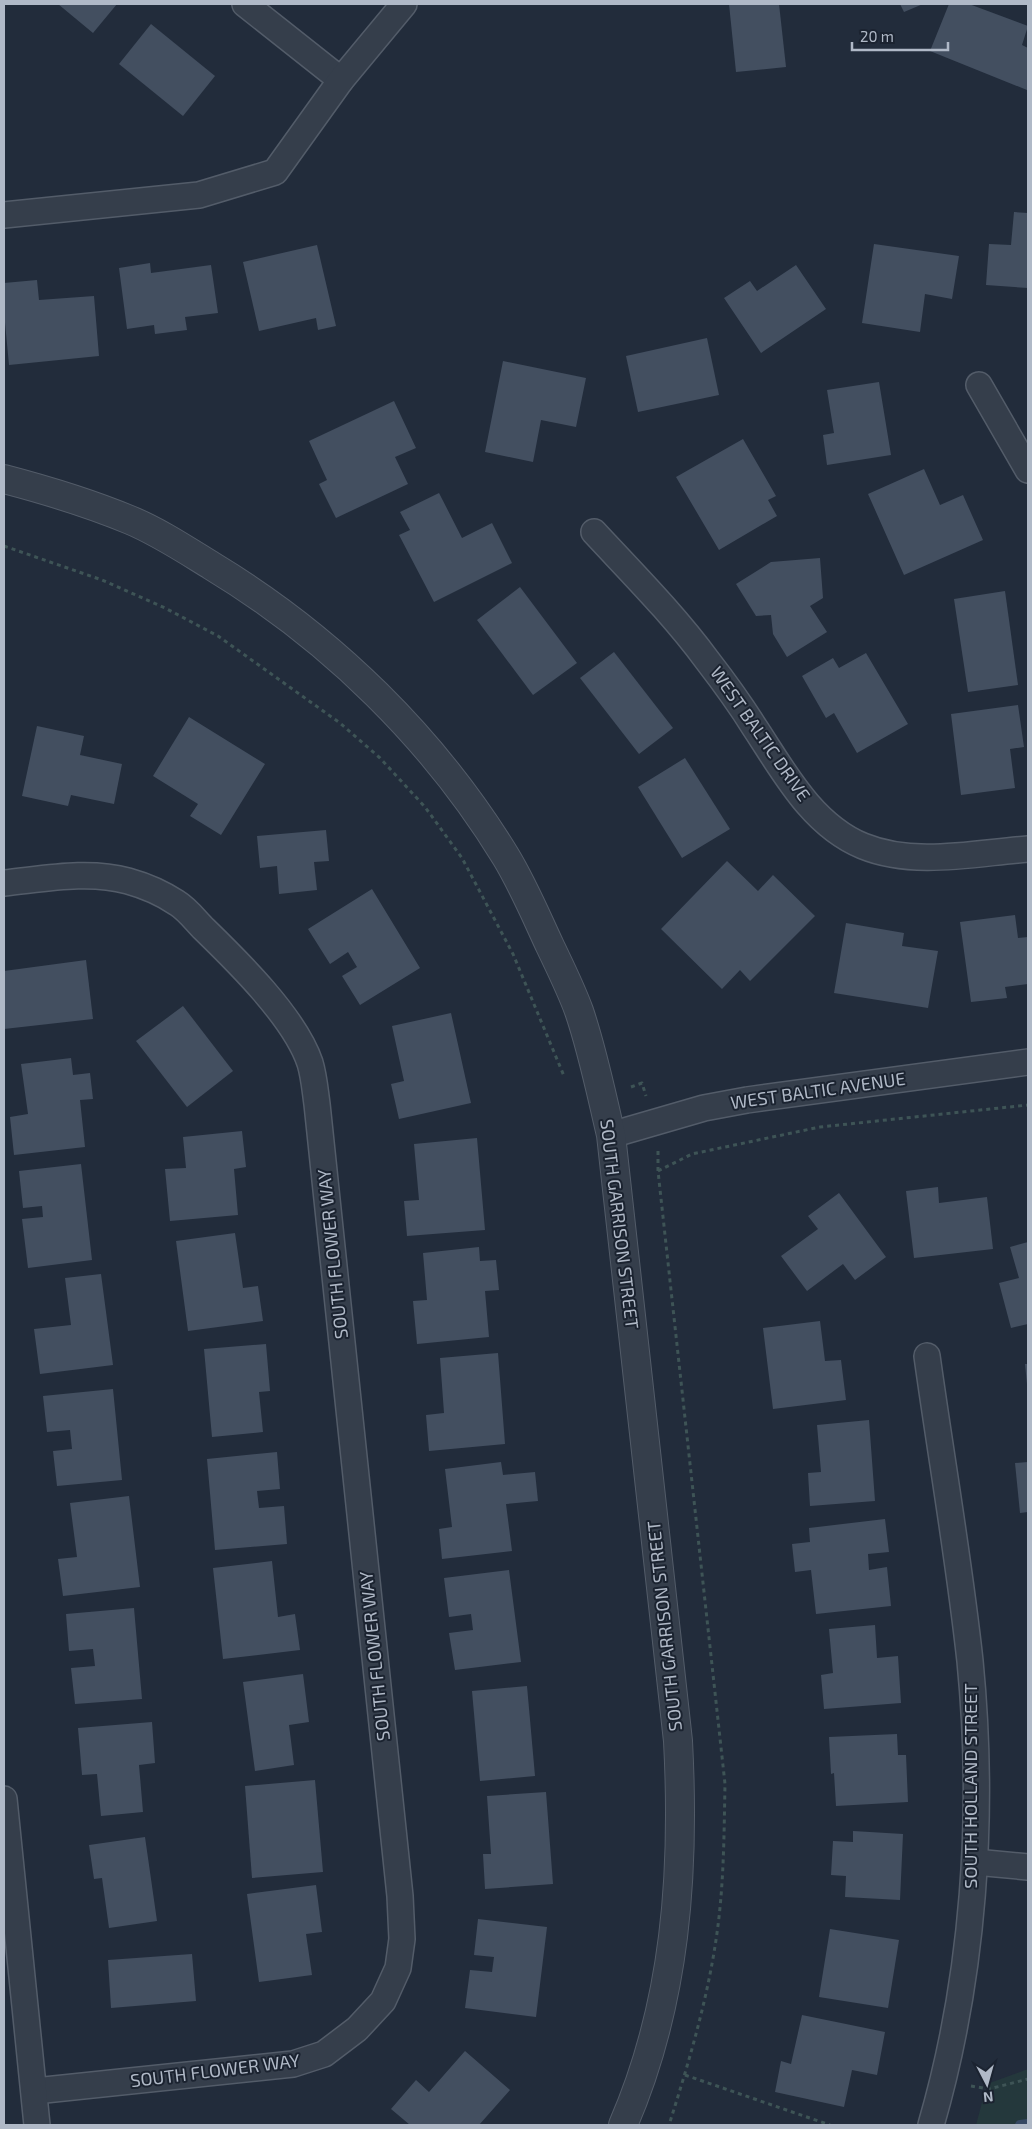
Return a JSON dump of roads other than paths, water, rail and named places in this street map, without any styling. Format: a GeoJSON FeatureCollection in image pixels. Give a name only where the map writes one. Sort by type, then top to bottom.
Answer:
{"type":"FeatureCollection","features":[{"type":"Feature","properties":{"kind":"street"},"geometry":{"type":"LineString","coordinates":[[245,4],[341,80]]}},
{"type":"Feature","properties":{"kind":"street"},"geometry":{"type":"LineString","coordinates":[[4,215],[199,195],[276,172],[341,80],[404,4]]}},
{"type":"Feature","properties":{"kind":"street"},"geometry":{"type":"LineString","coordinates":[[979,385],[1028,470]]}},
{"type":"Feature","properties":{"kind":"street","name":"SOUTH GARRISON STREET"},"geometry":{"type":"LineString","coordinates":[[4,479],[79,501],[131,521],[177,544],[273,606],[320,643],[367,685],[415,733],[481,819],[507,859],[533,909],[578,1010],[594,1062],[611,1135],[676,1723],[682,1812],[679,1890],[664,1997],[649,2055],[623,2125]]}},
{"type":"Feature","properties":{"kind":"street","name":"WEST BALTIC DRIVE"},"geometry":{"type":"LineString","coordinates":[[594,532],[670,613],[737,699],[796,792],[832,828],[863,846],[900,857],[928,857],[1028,849]]}},
{"type":"Feature","properties":{"kind":"street","name":"SOUTH FLOWER WAY"},"geometry":{"type":"LineString","coordinates":[[4,884],[65,876],[98,877],[126,881],[152,889],[179,904],[238,963],[292,1028],[310,1062],[317,1104],[400,1896],[402,1939],[398,1968],[383,2001],[357,2029],[324,2054],[293,2064],[35,2091]]}},
{"type":"Feature","properties":{"kind":"street","name":"WEST BALTIC AVENUE"},"geometry":{"type":"LineString","coordinates":[[611,1135],[704,1108],[747,1100],[1028,1062]]}},
{"type":"Feature","properties":{"kind":"street","name":"SOUTH HOLLAND STREET"},"geometry":{"type":"LineString","coordinates":[[927,1356],[970,1660],[975,1733],[975,1862],[967,1952],[958,2010],[931,2125]]}},
{"type":"Feature","properties":{"kind":"street"},"geometry":{"type":"LineString","coordinates":[[4,1799],[37,2125]]}},
{"type":"Feature","properties":{"kind":"street"},"geometry":{"type":"LineString","coordinates":[[975,1862],[1028,1867]]}},
{"type":"Feature","properties":{"kind":"waterway"},"geometry":{"type":"LineString","coordinates":[[1020,2125],[1028,2124]]}}]}
